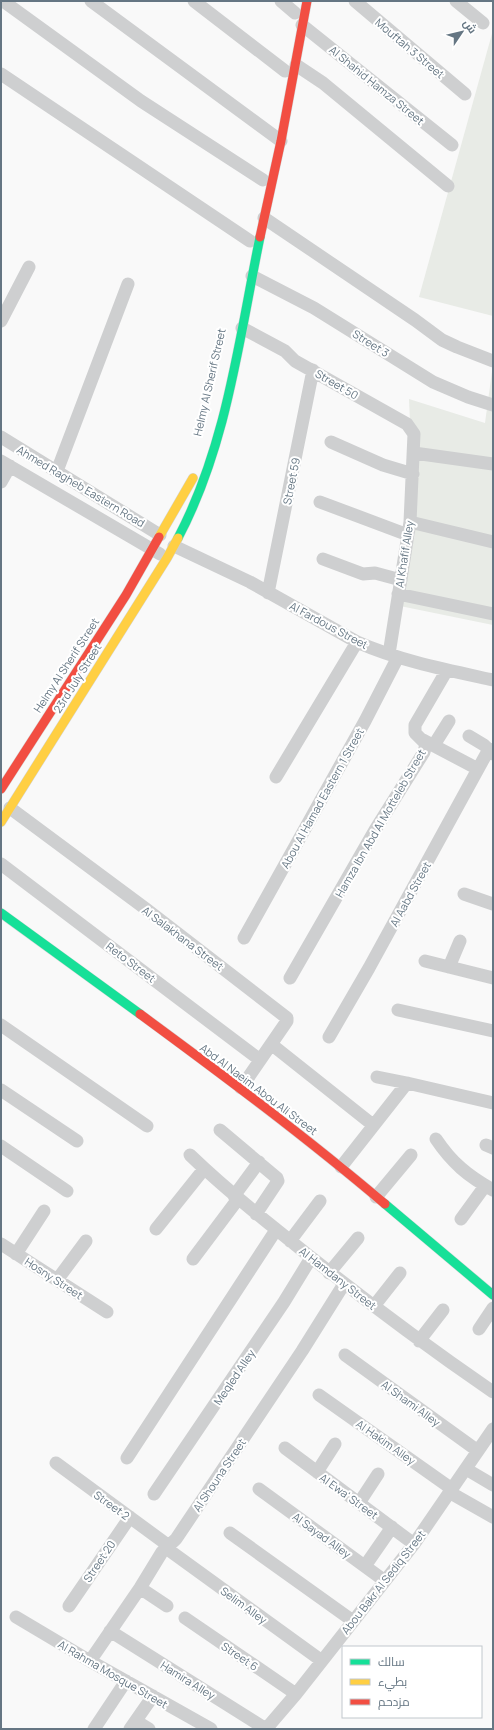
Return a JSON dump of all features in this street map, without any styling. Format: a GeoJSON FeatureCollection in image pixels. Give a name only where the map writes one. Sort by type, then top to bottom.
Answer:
{"type":"FeatureCollection","features":[{"type":"Feature","properties":{"kind":"street"},"geometry":{"type":"LineString","coordinates":[[4,1],[141,102],[262,180]]}},
{"type":"Feature","properties":{"kind":"street"},"geometry":{"type":"LineString","coordinates":[[91,1],[274,136]]}},
{"type":"Feature","properties":{"kind":"street"},"geometry":{"type":"LineString","coordinates":[[194,1],[288,71],[323,83],[448,186]]}},
{"type":"Feature","properties":{"kind":"street","name":"Al Shahid Hamza Street"},"geometry":{"type":"LineString","coordinates":[[281,1],[298,13],[452,145]]}},
{"type":"Feature","properties":{"kind":"street","name":"Helmy Al Sherif Street"},"geometry":{"type":"LineString","coordinates":[[174,546],[209,467],[226,408],[264,218],[274,136],[288,71],[298,13],[307,1]]}},
{"type":"Feature","properties":{"kind":"street","name":"Mouftah 3 Street"},"geometry":{"type":"LineString","coordinates":[[355,1],[465,94]]}},
{"type":"Feature","properties":{"kind":"street"},"geometry":{"type":"LineString","coordinates":[[456,1],[483,23]]}},
{"type":"Feature","properties":{"kind":"street","name":"Helmy Al Sherif Street"},"geometry":{"type":"LineString","coordinates":[[288,71],[298,13]]}},
{"type":"Feature","properties":{"kind":"street"},"geometry":{"type":"LineString","coordinates":[[1,74],[250,240]]}},
{"type":"Feature","properties":{"kind":"street","name":"Helmy Al Sherif Street"},"geometry":{"type":"LineString","coordinates":[[1,789],[126,595],[169,521],[198,466],[218,405],[258,203]]}},
{"type":"Feature","properties":{"kind":"street"},"geometry":{"type":"LineString","coordinates":[[264,218],[415,320],[442,340],[493,360]]}},
{"type":"Feature","properties":{"kind":"street"},"geometry":{"type":"LineString","coordinates":[[1,321],[28,267]]}},
{"type":"Feature","properties":{"kind":"street","name":"Street 3"},"geometry":{"type":"LineString","coordinates":[[252,276],[314,308],[433,382],[468,397],[493,405]]}},
{"type":"Feature","properties":{"kind":"street"},"geometry":{"type":"LineString","coordinates":[[57,471],[128,284]]}},
{"type":"Feature","properties":{"kind":"street","name":"Street 50"},"geometry":{"type":"LineString","coordinates":[[242,328],[286,350],[295,361],[407,424],[414,434],[414,453]]}},
{"type":"Feature","properties":{"kind":"street","name":"Street 59"},"geometry":{"type":"LineString","coordinates":[[268,593],[313,370]]}},
{"type":"Feature","properties":{"kind":"street","name":"Ahmed Ragheb Eastern Road"},"geometry":{"type":"LineString","coordinates":[[1,437],[160,535]]}},
{"type":"Feature","properties":{"kind":"street"},"geometry":{"type":"LineString","coordinates":[[331,442],[390,468],[412,474]]}},
{"type":"Feature","properties":{"kind":"street"},"geometry":{"type":"LineString","coordinates":[[414,453],[493,464]]}},
{"type":"Feature","properties":{"kind":"street","name":"Al Khafif Alley"},"geometry":{"type":"LineString","coordinates":[[394,656],[398,594],[409,529],[414,453]]}},
{"type":"Feature","properties":{"kind":"street"},"geometry":{"type":"LineString","coordinates":[[1,482],[6,464],[167,558]]}},
{"type":"Feature","properties":{"kind":"street"},"geometry":{"type":"LineString","coordinates":[[320,502],[409,529],[493,542]]}},
{"type":"Feature","properties":{"kind":"street"},"geometry":{"type":"LineString","coordinates":[[169,521],[183,528]]}},
{"type":"Feature","properties":{"kind":"street","name":"Al Fardous Street"},"geometry":{"type":"LineString","coordinates":[[174,546],[250,582],[357,642],[394,656],[493,680]]}},
{"type":"Feature","properties":{"kind":"street","name":"23rd July Street"},"geometry":{"type":"LineString","coordinates":[[1,822],[174,546]]}},
{"type":"Feature","properties":{"kind":"street"},"geometry":{"type":"LineString","coordinates":[[323,559],[363,574],[375,573],[401,580]]}},
{"type":"Feature","properties":{"kind":"street"},"geometry":{"type":"LineString","coordinates":[[398,594],[493,614]]}},
{"type":"Feature","properties":{"kind":"street"},"geometry":{"type":"LineString","coordinates":[[276,776],[357,642]]}},
{"type":"Feature","properties":{"kind":"street","name":"Abou Al Hamad Eastern 1 Street"},"geometry":{"type":"LineString","coordinates":[[244,938],[365,721],[394,656]]}},
{"type":"Feature","properties":{"kind":"street","name":"Hamza Ibn Abd Al Motteleb Street"},"geometry":{"type":"LineString","coordinates":[[290,978],[375,830],[424,752],[428,742],[415,733],[415,725],[447,670]]}},
{"type":"Feature","properties":{"kind":"street"},"geometry":{"type":"LineString","coordinates":[[449,720],[428,742],[478,769]]}},
{"type":"Feature","properties":{"kind":"street"},"geometry":{"type":"LineString","coordinates":[[469,736],[491,752]]}},
{"type":"Feature","properties":{"kind":"street","name":"Al Aabd Street"},"geometry":{"type":"LineString","coordinates":[[329,1037],[369,968],[478,769],[491,752]]}},
{"type":"Feature","properties":{"kind":"street","name":"Al Salakhana Street"},"geometry":{"type":"LineString","coordinates":[[10,808],[287,1018],[287,1022],[241,1088]]}},
{"type":"Feature","properties":{"kind":"street","name":"Reto Street"},"geometry":{"type":"LineString","coordinates":[[1,864],[260,1060]]}},
{"type":"Feature","properties":{"kind":"street"},"geometry":{"type":"LineString","coordinates":[[464,894],[493,904]]}},
{"type":"Feature","properties":{"kind":"street","name":"Abd Al Naeim Abou Ali Street"},"geometry":{"type":"LineString","coordinates":[[1,913],[241,1088],[341,1167],[493,1295]]}},
{"type":"Feature","properties":{"kind":"street"},"geometry":{"type":"LineString","coordinates":[[449,967],[460,940]]}},
{"type":"Feature","properties":{"kind":"street"},"geometry":{"type":"LineString","coordinates":[[425,961],[493,978]]}},
{"type":"Feature","properties":{"kind":"street"},"geometry":{"type":"LineString","coordinates":[[398,1010],[493,1031]]}},
{"type":"Feature","properties":{"kind":"street"},"geometry":{"type":"LineString","coordinates":[[1,1025],[147,1126]]}},
{"type":"Feature","properties":{"kind":"street"},"geometry":{"type":"LineString","coordinates":[[271,1044],[373,1126]]}},
{"type":"Feature","properties":{"kind":"street"},"geometry":{"type":"LineString","coordinates":[[377,1078],[407,1083],[493,1103]]}},
{"type":"Feature","properties":{"kind":"street"},"geometry":{"type":"LineString","coordinates":[[341,1167],[407,1083]]}},
{"type":"Feature","properties":{"kind":"street"},"geometry":{"type":"LineString","coordinates":[[1,1090],[77,1141]]}},
{"type":"Feature","properties":{"kind":"street"},"geometry":{"type":"LineString","coordinates":[[220,1130],[277,1178],[278,1181],[256,1214]]}},
{"type":"Feature","properties":{"kind":"street"},"geometry":{"type":"LineString","coordinates":[[436,1139],[447,1155],[461,1169],[489,1188],[462,1219]]}},
{"type":"Feature","properties":{"kind":"street"},"geometry":{"type":"LineString","coordinates":[[1,1146],[67,1191]]}},
{"type":"Feature","properties":{"kind":"street","name":"Al Hamdany Street"},"geometry":{"type":"LineString","coordinates":[[190,1155],[236,1198],[344,1284],[419,1341],[493,1392]]}},
{"type":"Feature","properties":{"kind":"street"},"geometry":{"type":"LineString","coordinates":[[376,1197],[411,1156]]}},
{"type":"Feature","properties":{"kind":"street"},"geometry":{"type":"LineString","coordinates":[[193,1259],[236,1198],[259,1162]]}},
{"type":"Feature","properties":{"kind":"street"},"geometry":{"type":"LineString","coordinates":[[156,1229],[204,1169]]}},
{"type":"Feature","properties":{"kind":"street"},"geometry":{"type":"LineString","coordinates":[[290,1241],[320,1201]]}},
{"type":"Feature","properties":{"kind":"street"},"geometry":{"type":"LineString","coordinates":[[16,1254],[44,1211]]}},
{"type":"Feature","properties":{"kind":"street"},"geometry":{"type":"LineString","coordinates":[[127,1458],[276,1230]]}},
{"type":"Feature","properties":{"kind":"street"},"geometry":{"type":"LineString","coordinates":[[329,1272],[358,1238]]}},
{"type":"Feature","properties":{"kind":"street"},"geometry":{"type":"LineString","coordinates":[[58,1280],[86,1241]]}},
{"type":"Feature","properties":{"kind":"street","name":"Hosny Street"},"geometry":{"type":"LineString","coordinates":[[1,1244],[107,1312]]}},
{"type":"Feature","properties":{"kind":"street","name":"Meqled Alley"},"geometry":{"type":"LineString","coordinates":[[154,1494],[284,1302],[311,1258]]}},
{"type":"Feature","properties":{"kind":"street"},"geometry":{"type":"LineString","coordinates":[[374,1306],[400,1273]]}},
{"type":"Feature","properties":{"kind":"street","name":"Al Shouna Street"},"geometry":{"type":"LineString","coordinates":[[90,1661],[168,1547],[176,1539],[302,1350],[344,1284]]}},
{"type":"Feature","properties":{"kind":"street"},"geometry":{"type":"LineString","coordinates":[[479,1329],[493,1308]]}},
{"type":"Feature","properties":{"kind":"street"},"geometry":{"type":"LineString","coordinates":[[419,1341],[443,1310]]}},
{"type":"Feature","properties":{"kind":"street","name":"Al Shami Alley"},"geometry":{"type":"LineString","coordinates":[[345,1355],[478,1451]]}},
{"type":"Feature","properties":{"kind":"street","name":"Al Hakim Alley"},"geometry":{"type":"LineString","coordinates":[[319,1395],[451,1491],[493,1517]]}},
{"type":"Feature","properties":{"kind":"street","name":"Abou Bakr Al Sediq Street"},"geometry":{"type":"LineString","coordinates":[[266,1729],[322,1662],[414,1544],[493,1429]]}},
{"type":"Feature","properties":{"kind":"street"},"geometry":{"type":"LineString","coordinates":[[317,1472],[335,1444]]}},
{"type":"Feature","properties":{"kind":"street","name":"Al Ewa' Street"},"geometry":{"type":"LineString","coordinates":[[285,1448],[414,1544]]}},
{"type":"Feature","properties":{"kind":"street","name":"Street 2"},"geometry":{"type":"LineString","coordinates":[[56,1463],[168,1547]]}},
{"type":"Feature","properties":{"kind":"street"},"geometry":{"type":"LineString","coordinates":[[466,1469],[493,1484]]}},
{"type":"Feature","properties":{"kind":"street"},"geometry":{"type":"LineString","coordinates":[[359,1503],[378,1474]]}},
{"type":"Feature","properties":{"kind":"street","name":"Al Sayad Alley"},"geometry":{"type":"LineString","coordinates":[[259,1489],[385,1580]]}},
{"type":"Feature","properties":{"kind":"street","name":"Street 20"},"geometry":{"type":"LineString","coordinates":[[69,1606],[130,1517]]}},
{"type":"Feature","properties":{"kind":"street"},"geometry":{"type":"LineString","coordinates":[[365,1566],[392,1527]]}},
{"type":"Feature","properties":{"kind":"street"},"geometry":{"type":"LineString","coordinates":[[230,1533],[353,1621]]}},
{"type":"Feature","properties":{"kind":"street","name":"Selim Alley"},"geometry":{"type":"LineString","coordinates":[[168,1547],[322,1662]]}},
{"type":"Feature","properties":{"kind":"street"},"geometry":{"type":"LineString","coordinates":[[140,1588],[167,1606]]}},
{"type":"Feature","properties":{"kind":"street","name":"Al Rahma Mosque Street"},"geometry":{"type":"LineString","coordinates":[[16,1616],[90,1661],[211,1729]]}},
{"type":"Feature","properties":{"kind":"street","name":"Street 6"},"geometry":{"type":"LineString","coordinates":[[185,1618],[296,1694]]}},
{"type":"Feature","properties":{"kind":"street","name":"Hamira Alley"},"geometry":{"type":"LineString","coordinates":[[110,1631],[266,1729]]}},
{"type":"Feature","properties":{"kind":"street"},"geometry":{"type":"LineString","coordinates":[[94,1729],[126,1681]]}},
{"type":"Feature","properties":{"kind":"street"},"geometry":{"type":"LineString","coordinates":[[149,1729],[133,1725],[153,1696]]}},
{"type":"Feature","properties":{"kind":"shaded area"},"geometry":{"type":"Polygon","coordinates":[[[493,30],[493,316],[419,297],[493,30]]]}},
{"type":"Feature","properties":{"kind":"shaded area"},"geometry":{"type":"Polygon","coordinates":[[[493,364],[493,625],[400,606],[415,534],[409,399],[485,423],[493,364]]]}},
{"type":"Feature","properties":{"kind":"traffic: fast"},"geometry":{"type":"LineString","coordinates":[[178,538],[195,503],[209,466],[220,429],[238,353],[260,237]]}},
{"type":"Feature","properties":{"kind":"traffic: fast"},"geometry":{"type":"LineString","coordinates":[[1,913],[140,1014]]}},
{"type":"Feature","properties":{"kind":"traffic: fast"},"geometry":{"type":"LineString","coordinates":[[385,1204],[493,1295]]}},
{"type":"Feature","properties":{"kind":"traffic: slow"},"geometry":{"type":"LineString","coordinates":[[159,537],[193,478]]}},
{"type":"Feature","properties":{"kind":"traffic: slow"},"geometry":{"type":"LineString","coordinates":[[1,822],[167,558],[178,538]]}},
{"type":"Feature","properties":{"kind":"traffic: jam"},"geometry":{"type":"LineString","coordinates":[[260,237],[281,141],[307,1]]}},
{"type":"Feature","properties":{"kind":"traffic: jam"},"geometry":{"type":"LineString","coordinates":[[1,789],[126,595],[159,537]]}},
{"type":"Feature","properties":{"kind":"traffic: jam"},"geometry":{"type":"LineString","coordinates":[[140,1014],[264,1107],[385,1204]]}}]}
